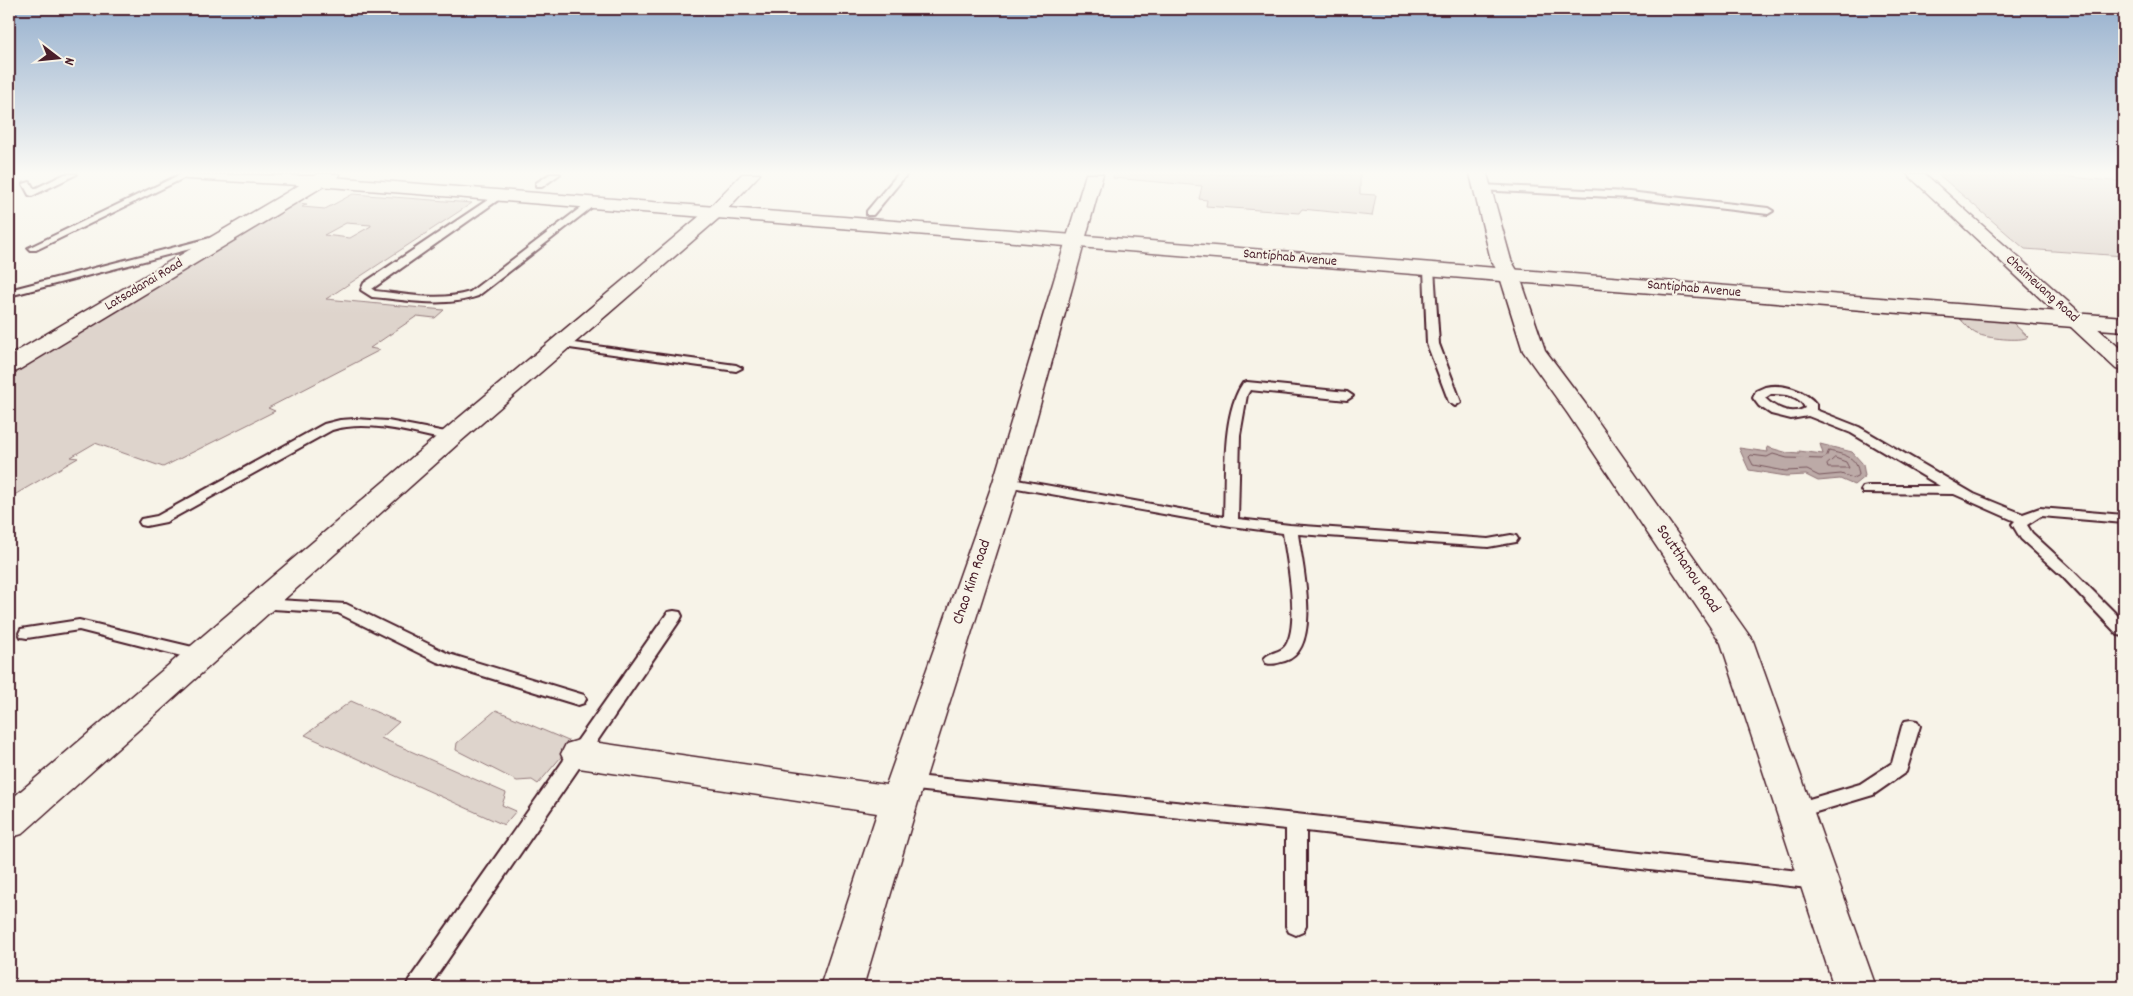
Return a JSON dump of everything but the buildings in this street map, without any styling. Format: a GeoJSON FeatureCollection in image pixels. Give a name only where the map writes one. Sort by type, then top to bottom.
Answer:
{"type":"FeatureCollection","features":[{"type":"Feature","properties":{"kind":"street","name":"Latsadanai Road"},"geometry":{"type":"LineString","coordinates":[[9,366],[252,220]]}},
{"type":"Feature","properties":{"kind":"street"},"geometry":{"type":"LineString","coordinates":[[9,823],[450,437],[703,220]]}},
{"type":"Feature","properties":{"kind":"street","name":"Santiphab Avenue"},"geometry":{"type":"LineString","coordinates":[[905,220],[1505,267],[2124,309]]}},
{"type":"Feature","properties":{"kind":"street","name":"Santiphab Avenue"},"geometry":{"type":"LineString","coordinates":[[948,220],[1429,269],[1505,267],[2124,324]]}},
{"type":"Feature","properties":{"kind":"street","name":"Chao Kim Road"},"geometry":{"type":"LineString","coordinates":[[841,987],[902,792],[1006,482],[1082,220]]}},
{"type":"Feature","properties":{"kind":"street","name":"Soutthanou Road"},"geometry":{"type":"LineString","coordinates":[[1491,220],[1505,267],[1534,351],[1578,411],[1736,641],[1796,810],[1855,987]]}},
{"type":"Feature","properties":{"kind":"street","name":"Chaimeuang Road"},"geometry":{"type":"LineString","coordinates":[[1966,220],[2124,364]]}},
{"type":"Feature","properties":{"kind":"street"},"geometry":{"type":"LineString","coordinates":[[579,754],[902,792]]}},
{"type":"Feature","properties":{"kind":"lane"},"geometry":{"type":"LineString","coordinates":[[34,248],[91,220]]}},
{"type":"Feature","properties":{"kind":"lane"},"geometry":{"type":"LineString","coordinates":[[462,220],[368,285],[366,290],[372,294],[449,301],[463,299],[474,294],[570,220]]}},
{"type":"Feature","properties":{"kind":"lane"},"geometry":{"type":"LineString","coordinates":[[9,294],[222,238]]}},
{"type":"Feature","properties":{"kind":"lane"},"geometry":{"type":"LineString","coordinates":[[1429,269],[1433,344],[1455,402]]}},
{"type":"Feature","properties":{"kind":"lane"},"geometry":{"type":"LineString","coordinates":[[559,344],[736,368]]}},
{"type":"Feature","properties":{"kind":"lane"},"geometry":{"type":"LineString","coordinates":[[1231,522],[1234,435],[1241,395],[1247,386],[1347,396]]}},
{"type":"Feature","properties":{"kind":"lane"},"geometry":{"type":"LineString","coordinates":[[1808,412],[1855,430],[1969,497],[2023,518]]}},
{"type":"Feature","properties":{"kind":"lane"},"geometry":{"type":"LineString","coordinates":[[146,522],[161,519],[338,423],[354,422],[450,437]]}},
{"type":"Feature","properties":{"kind":"lane"},"geometry":{"type":"LineString","coordinates":[[1006,482],[1231,522],[1290,529],[1488,544],[1511,539]]}},
{"type":"Feature","properties":{"kind":"lane"},"geometry":{"type":"LineString","coordinates":[[1868,490],[1957,490]]}},
{"type":"Feature","properties":{"kind":"lane"},"geometry":{"type":"LineString","coordinates":[[2124,519],[2040,512],[2023,518],[2019,524],[2026,536],[2067,573],[2124,631]]}},
{"type":"Feature","properties":{"kind":"lane"},"geometry":{"type":"LineString","coordinates":[[1272,659],[1290,653],[1300,637],[1300,600],[1290,529]]}},
{"type":"Feature","properties":{"kind":"lane"},"geometry":{"type":"LineString","coordinates":[[260,604],[341,608],[443,658],[578,699]]}},
{"type":"Feature","properties":{"kind":"lane"},"geometry":{"type":"LineString","coordinates":[[417,987],[674,616]]}},
{"type":"Feature","properties":{"kind":"lane"},"geometry":{"type":"LineString","coordinates":[[27,633],[79,626],[202,655]]}},
{"type":"Feature","properties":{"kind":"lane"},"geometry":{"type":"LineString","coordinates":[[1796,810],[1866,790],[1900,767],[1911,726]]}},
{"type":"Feature","properties":{"kind":"lane"},"geometry":{"type":"LineString","coordinates":[[902,792],[1296,822],[1820,881]]}},
{"type":"Feature","properties":{"kind":"lane"},"geometry":{"type":"LineString","coordinates":[[1296,822],[1296,926]]}},
{"type":"Feature","properties":{"kind":"shaded area"},"geometry":{"type":"Polygon","coordinates":[[[260,220],[445,220],[326,299],[444,310],[435,318],[417,316],[370,348],[380,350],[268,408],[275,411],[163,467],[95,443],[71,457],[78,458],[9,498],[9,377],[260,220]],[[346,223],[324,235],[350,238],[371,226],[346,223]]]}},
{"type":"Feature","properties":{"kind":"shaded area"},"geometry":{"type":"Polygon","coordinates":[[[1992,220],[2124,220],[2124,256],[2025,249],[1992,220]]]}},
{"type":"Feature","properties":{"kind":"shaded area"},"geometry":{"type":"Polygon","coordinates":[[[1959,318],[2012,322],[2028,337],[2011,339],[1977,334],[1959,318]]]}},
{"type":"Feature","properties":{"kind":"shaded area"},"geometry":{"type":"Polygon","coordinates":[[[351,701],[399,722],[381,738],[506,793],[502,805],[516,811],[504,825],[305,735],[351,701]]]}},
{"type":"Feature","properties":{"kind":"shaded area"},"geometry":{"type":"Polygon","coordinates":[[[496,710],[573,743],[538,784],[532,780],[517,781],[456,750],[457,743],[496,710]]]}},
{"type":"Feature","properties":{"kind":"water"},"geometry":{"type":"Polygon","coordinates":[[[1820,444],[1852,452],[1863,464],[1865,476],[1854,485],[1840,479],[1818,481],[1806,475],[1786,476],[1749,470],[1739,448],[1768,452],[1767,447],[1788,453],[1799,454],[1799,451],[1823,454],[1820,444]]]}}]}
